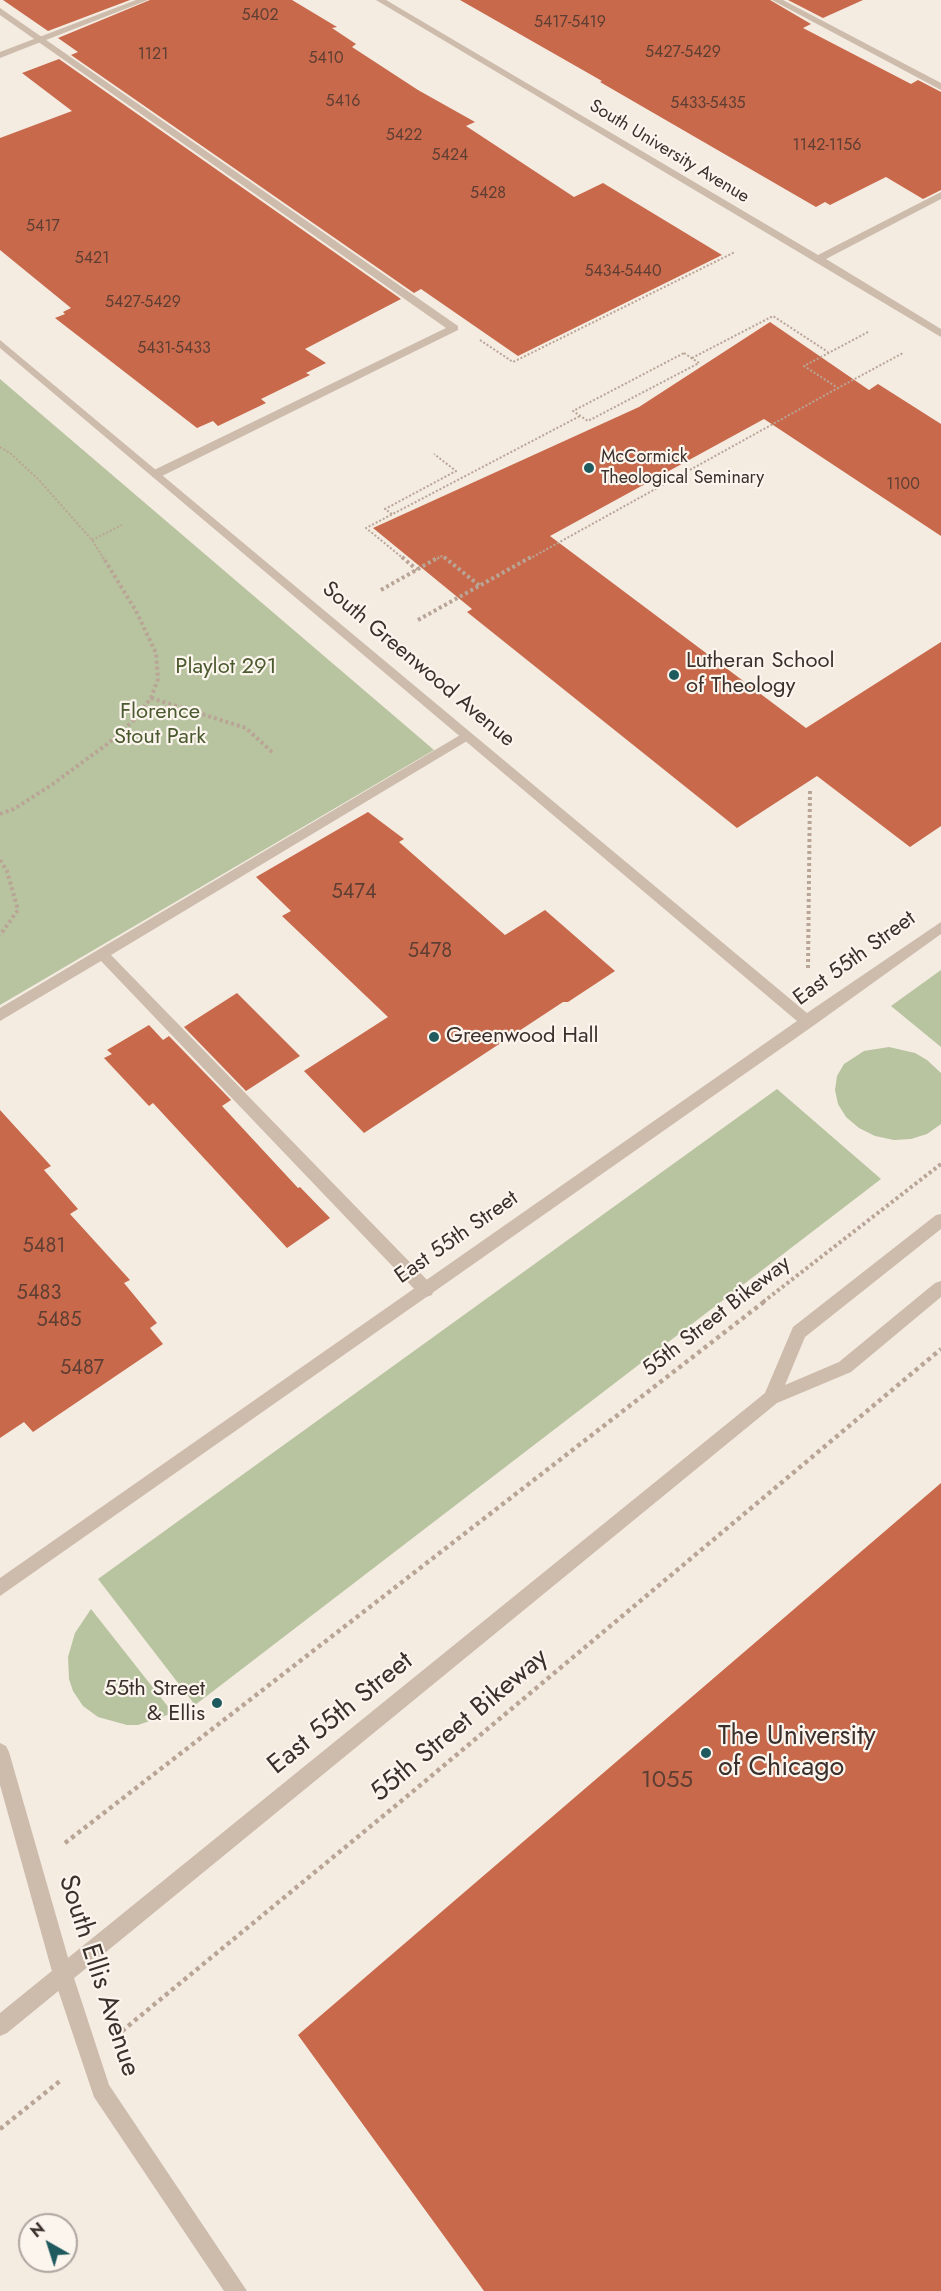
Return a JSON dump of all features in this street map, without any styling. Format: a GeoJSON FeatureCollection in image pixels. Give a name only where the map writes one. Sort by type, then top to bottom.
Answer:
{"type":"FeatureCollection","features":[{"type":"Feature","properties":{"kind":"street"},"geometry":{"type":"LineString","coordinates":[[0,55],[144,0]]}},
{"type":"Feature","properties":{"kind":"street","name":"South University Avenue"},"geometry":{"type":"LineString","coordinates":[[380,0],[941,334]]}},
{"type":"Feature","properties":{"kind":"street"},"geometry":{"type":"LineString","coordinates":[[776,0],[941,87]]}},
{"type":"Feature","properties":{"kind":"street"},"geometry":{"type":"LineString","coordinates":[[0,11],[454,328],[156,474]]}},
{"type":"Feature","properties":{"kind":"street"},"geometry":{"type":"LineString","coordinates":[[818,259],[941,195]]}},
{"type":"Feature","properties":{"kind":"street","name":"South Greenwood Avenue"},"geometry":{"type":"LineString","coordinates":[[0,343],[808,1022]]}},
{"type":"Feature","properties":{"kind":"street"},"geometry":{"type":"LineString","coordinates":[[0,1015],[467,735]]}},
{"type":"Feature","properties":{"kind":"street","name":"East 55th Street"},"geometry":{"type":"LineString","coordinates":[[0,1588],[941,927]]}},
{"type":"Feature","properties":{"kind":"street"},"geometry":{"type":"LineString","coordinates":[[103,955],[426,1290]]}},
{"type":"Feature","properties":{"kind":"street","name":"East 55th Street"},"geometry":{"type":"LineString","coordinates":[[771,1398],[799,1332],[940,1223]]}},
{"type":"Feature","properties":{"kind":"street","name":"East 55th Street"},"geometry":{"type":"LineString","coordinates":[[0,2026],[771,1398],[845,1367],[941,1288]]}},
{"type":"Feature","properties":{"kind":"street","name":"South Ellis Avenue"},"geometry":{"type":"LineString","coordinates":[[0,1752],[63,1975],[101,2090],[236,2291]]}},
{"type":"Feature","properties":{"kind":"path"},"geometry":{"type":"LineString","coordinates":[[479,339],[513,362],[735,252]]}},
{"type":"Feature","properties":{"kind":"path"},"geometry":{"type":"LineString","coordinates":[[691,358],[773,316],[829,353]]}},
{"type":"Feature","properties":{"kind":"path"},"geometry":{"type":"LineString","coordinates":[[838,388],[804,366],[868,332]]}},
{"type":"Feature","properties":{"kind":"path"},"geometry":{"type":"LineString","coordinates":[[684,353],[699,363],[588,421],[580,416],[573,411],[684,353]]}},
{"type":"Feature","properties":{"kind":"path"},"geometry":{"type":"LineString","coordinates":[[418,620],[903,353]]}},
{"type":"Feature","properties":{"kind":"path"},"geometry":{"type":"LineString","coordinates":[[417,570],[366,528],[580,416]]}},
{"type":"Feature","properties":{"kind":"path"},"geometry":{"type":"LineString","coordinates":[[0,447],[10,453],[39,480],[92,540],[135,611],[156,653],[158,680],[151,698],[133,721],[110,742],[50,786],[14,809],[0,814]]}},
{"type":"Feature","properties":{"kind":"path"},"geometry":{"type":"LineString","coordinates":[[392,514],[385,508],[456,471],[434,454]]}},
{"type":"Feature","properties":{"kind":"path"},"geometry":{"type":"LineString","coordinates":[[92,540],[122,525]]}},
{"type":"Feature","properties":{"kind":"path"},"geometry":{"type":"LineString","coordinates":[[381,590],[442,556],[480,586]]}},
{"type":"Feature","properties":{"kind":"path"},"geometry":{"type":"LineString","coordinates":[[151,698],[246,728],[272,752]]}},
{"type":"Feature","properties":{"kind":"path"},"geometry":{"type":"LineString","coordinates":[[808,968],[810,789]]}},
{"type":"Feature","properties":{"kind":"path"},"geometry":{"type":"LineString","coordinates":[[0,860],[7,871],[18,910],[0,935]]}},
{"type":"Feature","properties":{"kind":"path","name":"55th Street Bikeway"},"geometry":{"type":"LineString","coordinates":[[33,1867],[941,1164]]}},
{"type":"Feature","properties":{"kind":"path","name":"55th Street Bikeway"},"geometry":{"type":"LineString","coordinates":[[0,2129],[411,1793],[941,1349]]}},
{"type":"Feature","properties":{"kind":"green space","name":"Florence Stout Park"},"geometry":{"type":"Polygon","coordinates":[[[0,379],[434,750],[0,1005],[0,379]]]}},
{"type":"Feature","properties":{"kind":"green space"},"geometry":{"type":"Polygon","coordinates":[[[941,970],[941,1047],[891,1006],[941,970]]]}},
{"type":"Feature","properties":{"kind":"green space"},"geometry":{"type":"Polygon","coordinates":[[[889,1047],[915,1053],[941,1073],[941,1124],[927,1134],[911,1139],[894,1140],[875,1136],[859,1128],[846,1117],[838,1104],[835,1090],[837,1076],[844,1064],[864,1051],[889,1047]]]}},
{"type":"Feature","properties":{"kind":"green space"},"geometry":{"type":"Polygon","coordinates":[[[777,1089],[881,1179],[195,1705],[98,1579],[777,1089]]]}},
{"type":"Feature","properties":{"kind":"green space"},"geometry":{"type":"Polygon","coordinates":[[[91,1609],[173,1713],[138,1725],[127,1725],[98,1717],[83,1706],[73,1691],[69,1679],[68,1657],[75,1633],[91,1609]]]}},
{"type":"Feature","properties":{"kind":"building"},"geometry":{"type":"Polygon","coordinates":[[[3,0],[130,0],[48,31],[3,0]]]}},
{"type":"Feature","properties":{"kind":"building"},"geometry":{"type":"Polygon","coordinates":[[[150,0],[292,0],[337,27],[332,28],[356,44],[352,47],[418,90],[475,122],[466,126],[574,197],[603,183],[722,255],[518,356],[421,289],[414,293],[71,55],[78,52],[58,38],[150,0]]]}},
{"type":"Feature","properties":{"kind":"building"},"geometry":{"type":"Polygon","coordinates":[[[460,0],[770,0],[811,24],[803,28],[911,84],[918,80],[941,92],[941,190],[923,199],[886,177],[830,205],[825,202],[816,207],[460,0]]]}},
{"type":"Feature","properties":{"kind":"building"},"geometry":{"type":"Polygon","coordinates":[[[788,0],[863,0],[823,18],[788,0]]]}},
{"type":"Feature","properties":{"kind":"building"},"geometry":{"type":"Polygon","coordinates":[[[59,59],[401,299],[305,349],[326,363],[306,373],[310,375],[261,399],[266,403],[218,426],[213,421],[197,428],[55,318],[65,314],[63,312],[71,308],[0,250],[0,138],[72,111],[22,73],[59,59]]]}},
{"type":"Feature","properties":{"kind":"building"},"geometry":{"type":"Polygon","coordinates":[[[770,322],[869,390],[878,384],[941,424],[941,536],[764,419],[550,536],[806,728],[941,642],[941,826],[910,847],[817,776],[737,828],[467,612],[472,609],[373,528],[639,407],[770,322]]]}},
{"type":"Feature","properties":{"kind":"building"},"geometry":{"type":"Polygon","coordinates":[[[368,812],[404,839],[399,842],[505,935],[545,910],[615,971],[568,1002],[563,1002],[364,1133],[304,1071],[388,1017],[282,916],[291,911],[256,877],[368,812]]]}},
{"type":"Feature","properties":{"kind":"building"},"geometry":{"type":"Polygon","coordinates":[[[237,993],[300,1056],[246,1091],[184,1027],[237,993]]]}},
{"type":"Feature","properties":{"kind":"building"},"geometry":{"type":"Polygon","coordinates":[[[149,1025],[163,1040],[169,1036],[231,1100],[222,1106],[298,1188],[300,1187],[330,1218],[287,1248],[153,1103],[149,1106],[104,1058],[112,1054],[107,1050],[149,1025]]]}},
{"type":"Feature","properties":{"kind":"building"},"geometry":{"type":"Polygon","coordinates":[[[0,1110],[51,1166],[44,1170],[78,1209],[70,1214],[130,1280],[124,1283],[157,1323],[150,1328],[163,1344],[33,1432],[24,1422],[0,1438],[0,1110]]]}},
{"type":"Feature","properties":{"kind":"building","name":"The University of Chicago"},"geometry":{"type":"Polygon","coordinates":[[[941,1483],[941,2291],[484,2291],[298,2035],[941,1483]]]}},
{"type":"Feature","properties":{"kind":"place","name":"McCormick Theological Seminary"},"geometry":{"type":"Point","coordinates":[589,468]}},
{"type":"Feature","properties":{"kind":"place","name":"Lutheran School of Theology"},"geometry":{"type":"Point","coordinates":[674,675]}},
{"type":"Feature","properties":{"kind":"place","name":"Greenwood Hall"},"geometry":{"type":"Point","coordinates":[434,1037]}},
{"type":"Feature","properties":{"kind":"place","name":"55th Street & Ellis"},"geometry":{"type":"Point","coordinates":[217,1703]}},
{"type":"Feature","properties":{"kind":"place","name":"The University of Chicago"},"geometry":{"type":"Point","coordinates":[706,1753]}},
{"type":"Feature","properties":{"kind":"park label","name":"Playlot 291"},"geometry":{"type":"Point","coordinates":[226,668]}}]}
